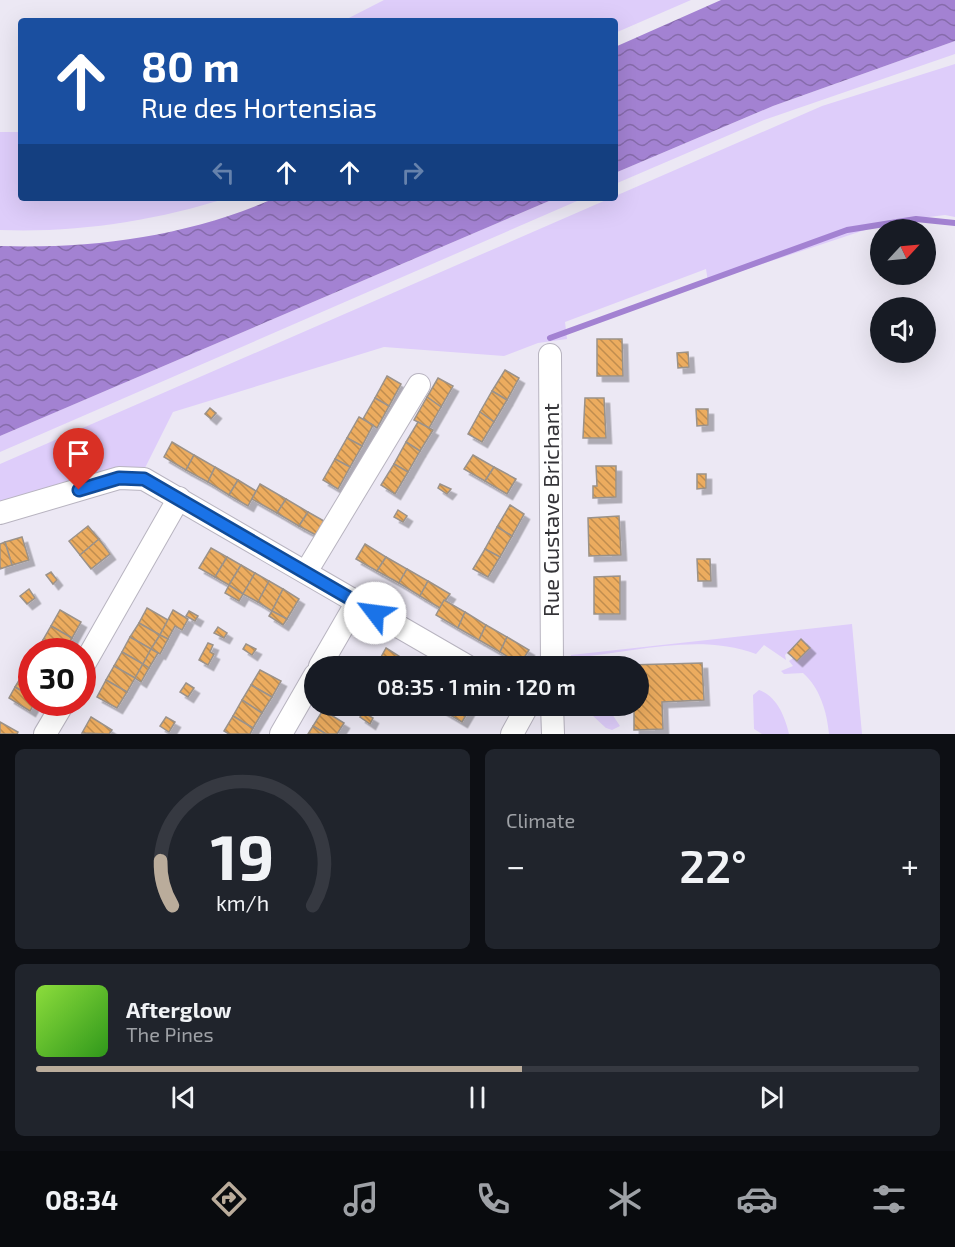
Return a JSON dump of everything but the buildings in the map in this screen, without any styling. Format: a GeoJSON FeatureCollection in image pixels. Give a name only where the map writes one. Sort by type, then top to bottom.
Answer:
{"type":"FeatureCollection","features":[{"type":"Feature","properties":{"kind":"street","name":"Rue Gustave Brichant"},"geometry":{"type":"LineString","coordinates":[[550,355],[552,656]]}},
{"type":"Feature","properties":{"kind":"street"},"geometry":{"type":"LineString","coordinates":[[306,572],[418,385]]}},
{"type":"Feature","properties":{"kind":"street"},"geometry":{"type":"LineString","coordinates":[[0,513],[119,478],[144,479],[450,656]]}},
{"type":"Feature","properties":{"kind":"street"},"geometry":{"type":"LineString","coordinates":[[96,644],[179,498]]}},
{"type":"Feature","properties":{"kind":"street"},"geometry":{"type":"LineString","coordinates":[[326,656],[357,602]]}},
{"type":"Feature","properties":{"kind":"street"},"geometry":{"type":"LineString","coordinates":[[281,734],[304,694]]}},
{"type":"Feature","properties":{"kind":"street"},"geometry":{"type":"LineString","coordinates":[[45,734],[56,716]]}},
{"type":"Feature","properties":{"kind":"street"},"geometry":{"type":"LineString","coordinates":[[512,734],[522,716]]}},
{"type":"Feature","properties":{"kind":"street"},"geometry":{"type":"LineString","coordinates":[[552,716],[553,734]]}},
{"type":"Feature","properties":{"kind":"shaded area"},"geometry":{"type":"Polygon","coordinates":[[[384,0],[691,0],[618,32],[618,18],[349,18],[384,0]]]}},
{"type":"Feature","properties":{"kind":"shaded area"},"geometry":{"type":"Polygon","coordinates":[[[955,41],[955,54],[764,120],[618,183],[618,172],[773,106],[955,41]]]}},
{"type":"Feature","properties":{"kind":"shaded area"},"geometry":{"type":"Polygon","coordinates":[[[955,64],[955,217],[945,215],[913,219],[870,219],[870,228],[708,282],[706,269],[565,322],[567,339],[538,343],[504,356],[384,347],[173,412],[145,468],[74,479],[0,502],[0,464],[604,201],[618,201],[618,195],[822,106],[955,64]]]}},
{"type":"Feature","properties":{"kind":"shaded area"},"geometry":{"type":"Polygon","coordinates":[[[0,132],[18,132],[18,201],[217,201],[172,213],[115,224],[57,230],[0,230],[0,132]]]}},
{"type":"Feature","properties":{"kind":"shaded area"},"geometry":{"type":"Polygon","coordinates":[[[549,201],[577,201],[0,452],[0,436],[549,201]]]}},
{"type":"Feature","properties":{"kind":"shaded area"},"geometry":{"type":"Polygon","coordinates":[[[852,624],[862,734],[829,734],[822,701],[809,679],[803,673],[784,674],[781,671],[793,666],[789,661],[793,658],[797,661],[809,649],[801,640],[785,655],[786,660],[764,645],[756,654],[734,648],[688,644],[586,656],[571,655],[852,624]]]}},
{"type":"Feature","properties":{"kind":"shaded area"},"geometry":{"type":"Polygon","coordinates":[[[759,690],[775,702],[789,734],[762,734],[754,729],[753,695],[759,690]]]}},
{"type":"Feature","properties":{"kind":"shaded area"},"geometry":{"type":"Polygon","coordinates":[[[593,716],[613,716],[620,726],[612,730],[606,728],[593,716]]]}},
{"type":"Feature","properties":{"kind":"water"},"geometry":{"type":"Polygon","coordinates":[[[721,0],[955,0],[955,41],[773,106],[618,172],[618,46],[721,0]]]}},
{"type":"Feature","properties":{"kind":"water"},"geometry":{"type":"Polygon","coordinates":[[[267,201],[549,201],[0,436],[0,246],[106,242],[175,231],[267,201]]]}},
{"type":"Feature","properties":{"kind":"waterway"},"geometry":{"type":"LineString","coordinates":[[550,338],[847,230],[916,219],[955,223]]}},
{"type":"Feature","properties":{"kind":"route"},"geometry":{"type":"LineString","coordinates":[[79,490],[119,478],[144,479],[375,613]]}}]}
